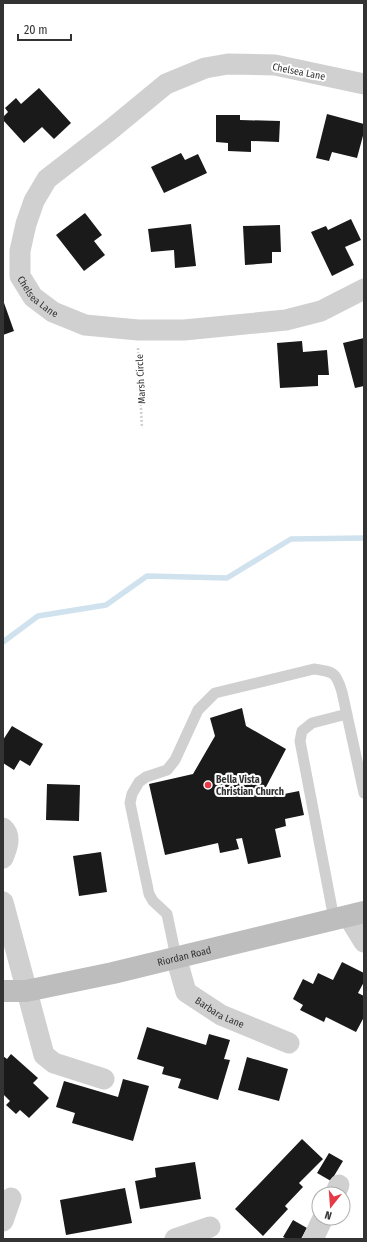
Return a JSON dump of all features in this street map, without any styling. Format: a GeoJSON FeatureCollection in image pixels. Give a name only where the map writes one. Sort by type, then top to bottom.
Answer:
{"type":"FeatureCollection","features":[{"type":"Feature","properties":{"kind":"street","name":"Chelsea Lane"},"geometry":{"type":"LineString","coordinates":[[364,84],[275,65],[228,64],[205,68],[166,84],[47,179],[34,201],[26,224],[20,251],[20,276],[33,297],[53,312],[85,325],[138,330],[184,330],[286,320],[321,312],[364,289]]}},
{"type":"Feature","properties":{"kind":"street"},"geometry":{"type":"LineString","coordinates":[[3,828],[6,831],[8,844],[3,858]]}},
{"type":"Feature","properties":{"kind":"street"},"geometry":{"type":"LineString","coordinates":[[3,902],[44,1055],[54,1063],[104,1079]]}},
{"type":"Feature","properties":{"kind":"street"},"geometry":{"type":"LineString","coordinates":[[349,916],[364,942]]}},
{"type":"Feature","properties":{"kind":"street","name":"Riordan Road"},"geometry":{"type":"LineString","coordinates":[[3,991],[26,991],[113,973],[349,916]]}},
{"type":"Feature","properties":{"kind":"street","name":"Barbara Lane"},"geometry":{"type":"LineString","coordinates":[[176,957],[186,992],[221,1015],[289,1043]]}},
{"type":"Feature","properties":{"kind":"street"},"geometry":{"type":"LineString","coordinates":[[3,1221],[11,1198]]}},
{"type":"Feature","properties":{"kind":"street"},"geometry":{"type":"LineString","coordinates":[[313,1239],[319,1226]]}},
{"type":"Feature","properties":{"kind":"street"},"geometry":{"type":"LineString","coordinates":[[175,1239],[210,1227]]}},
{"type":"Feature","properties":{"kind":"lane"},"geometry":{"type":"LineString","coordinates":[[176,957],[167,914],[153,901],[149,894],[130,803],[132,794],[139,782],[146,777],[167,770],[175,760],[198,710],[215,693],[314,669],[330,672],[338,678],[364,793]]}},
{"type":"Feature","properties":{"kind":"lane"},"geometry":{"type":"LineString","coordinates":[[347,714],[312,723],[302,731],[300,741],[349,916]]}},
{"type":"Feature","properties":{"kind":"path","name":"Marsh Circle"},"geometry":{"type":"LineString","coordinates":[[138,330],[142,428]]}},
{"type":"Feature","properties":{"kind":"building"},"geometry":{"type":"Polygon","coordinates":[[[39,88],[71,123],[54,139],[42,127],[24,143],[3,120],[3,117],[8,112],[5,108],[16,98],[21,104],[39,88]]]}},
{"type":"Feature","properties":{"kind":"building"},"geometry":{"type":"Polygon","coordinates":[[[327,114],[364,124],[364,132],[357,158],[332,152],[329,161],[316,158],[327,114]]]}},
{"type":"Feature","properties":{"kind":"building"},"geometry":{"type":"Polygon","coordinates":[[[216,115],[240,115],[240,120],[280,121],[279,142],[251,141],[251,152],[228,151],[228,143],[216,142],[216,115]]]}},
{"type":"Feature","properties":{"kind":"building"},"geometry":{"type":"Polygon","coordinates":[[[181,153],[185,160],[198,154],[207,173],[164,193],[151,167],[181,153]]]}},
{"type":"Feature","properties":{"kind":"building"},"geometry":{"type":"Polygon","coordinates":[[[85,213],[102,235],[94,241],[105,255],[84,271],[56,235],[85,213]]]}},
{"type":"Feature","properties":{"kind":"building"},"geometry":{"type":"Polygon","coordinates":[[[351,219],[361,240],[345,247],[354,265],[332,276],[311,232],[326,226],[328,230],[351,219]]]}},
{"type":"Feature","properties":{"kind":"building"},"geometry":{"type":"Polygon","coordinates":[[[191,224],[196,266],[175,268],[174,250],[151,252],[148,229],[191,224]]]}},
{"type":"Feature","properties":{"kind":"building"},"geometry":{"type":"Polygon","coordinates":[[[280,225],[281,252],[272,252],[272,263],[245,265],[243,226],[280,225]]]}},
{"type":"Feature","properties":{"kind":"building"},"geometry":{"type":"Polygon","coordinates":[[[3,300],[14,331],[3,335],[3,300]]]}},
{"type":"Feature","properties":{"kind":"building"},"geometry":{"type":"Polygon","coordinates":[[[364,338],[364,386],[355,388],[343,343],[364,338]]]}},
{"type":"Feature","properties":{"kind":"building"},"geometry":{"type":"Polygon","coordinates":[[[302,341],[303,352],[327,350],[329,375],[318,375],[318,386],[280,388],[277,343],[302,341]]]}},
{"type":"Feature","properties":{"kind":"building","name":"Bella Vista Christian Church"},"geometry":{"type":"Polygon","coordinates":[[[242,708],[246,726],[286,749],[266,787],[267,794],[279,792],[279,795],[299,791],[304,815],[285,819],[286,826],[275,829],[281,857],[248,864],[242,838],[236,839],[239,849],[220,853],[218,843],[165,855],[149,784],[193,774],[215,736],[210,718],[242,708]]]}},
{"type":"Feature","properties":{"kind":"building"},"geometry":{"type":"Polygon","coordinates":[[[12,726],[43,744],[30,766],[20,760],[14,770],[3,763],[3,740],[12,726]]]}},
{"type":"Feature","properties":{"kind":"building"},"geometry":{"type":"Polygon","coordinates":[[[47,784],[80,785],[79,821],[46,820],[47,784]]]}},
{"type":"Feature","properties":{"kind":"building"},"geometry":{"type":"Polygon","coordinates":[[[101,852],[107,892],[79,896],[73,856],[101,852]]]}},
{"type":"Feature","properties":{"kind":"building"},"geometry":{"type":"Polygon","coordinates":[[[342,962],[364,973],[364,982],[358,993],[364,996],[364,1017],[356,1032],[326,1017],[324,1022],[300,1010],[303,1005],[293,999],[303,979],[313,984],[318,973],[333,980],[342,962]]]}},
{"type":"Feature","properties":{"kind":"building"},"geometry":{"type":"Polygon","coordinates":[[[147,1027],[206,1045],[209,1034],[230,1040],[224,1059],[230,1060],[218,1100],[178,1088],[181,1079],[162,1074],[164,1067],[137,1059],[147,1027]]]}},
{"type":"Feature","properties":{"kind":"building"},"geometry":{"type":"Polygon","coordinates":[[[11,1054],[38,1078],[33,1083],[49,1098],[29,1118],[20,1110],[16,1114],[6,1105],[10,1101],[3,1094],[3,1056],[7,1059],[11,1054]]]}},
{"type":"Feature","properties":{"kind":"building"},"geometry":{"type":"Polygon","coordinates":[[[247,1057],[288,1069],[279,1101],[238,1090],[247,1057]]]}},
{"type":"Feature","properties":{"kind":"building"},"geometry":{"type":"Polygon","coordinates":[[[123,1079],[149,1086],[133,1141],[72,1123],[75,1113],[56,1107],[64,1081],[118,1097],[123,1079]]]}},
{"type":"Feature","properties":{"kind":"building"},"geometry":{"type":"Polygon","coordinates":[[[302,1139],[323,1159],[299,1183],[303,1187],[285,1206],[288,1209],[263,1236],[235,1209],[302,1139]]]}},
{"type":"Feature","properties":{"kind":"building"},"geometry":{"type":"Polygon","coordinates":[[[329,1153],[343,1161],[331,1181],[317,1173],[329,1153]]]}},
{"type":"Feature","properties":{"kind":"building"},"geometry":{"type":"Polygon","coordinates":[[[195,1162],[201,1199],[140,1209],[135,1181],[156,1177],[155,1168],[195,1162]]]}},
{"type":"Feature","properties":{"kind":"building"},"geometry":{"type":"Polygon","coordinates":[[[125,1188],[132,1223],[66,1235],[60,1200],[125,1188]]]}},
{"type":"Feature","properties":{"kind":"building"},"geometry":{"type":"Polygon","coordinates":[[[293,1220],[307,1228],[301,1239],[287,1239],[283,1237],[293,1220]]]}},
{"type":"Feature","properties":{"kind":"waterway"},"geometry":{"type":"LineString","coordinates":[[3,642],[38,616],[106,605],[147,576],[227,578],[291,539],[364,538]]}},
{"type":"Feature","properties":{"kind":"place","name":"Bella Vista Christian Church"},"geometry":{"type":"Point","coordinates":[208,785]}}]}
